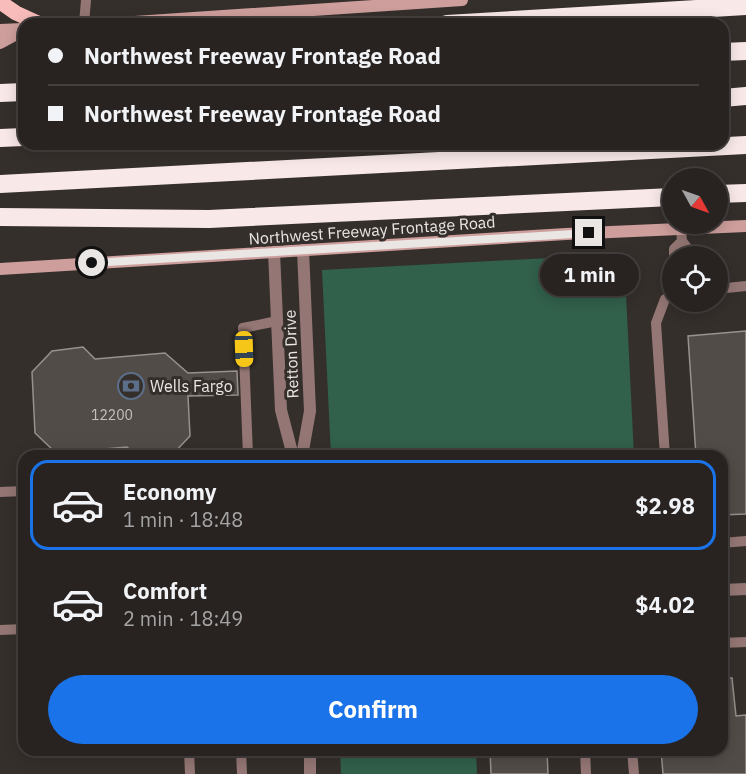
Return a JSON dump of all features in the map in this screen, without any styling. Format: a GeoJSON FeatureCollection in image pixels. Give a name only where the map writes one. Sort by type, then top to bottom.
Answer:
{"type":"FeatureCollection","features":[{"type":"Feature","properties":{"kind":"highway"},"geometry":{"type":"LineString","coordinates":[[547,18],[746,6]]}},
{"type":"Feature","properties":{"kind":"highway"},"geometry":{"type":"LineString","coordinates":[[729,52],[746,51]]}},
{"type":"Feature","properties":{"kind":"highway"},"geometry":{"type":"LineString","coordinates":[[0,93],[18,92]]}},
{"type":"Feature","properties":{"kind":"highway"},"geometry":{"type":"LineString","coordinates":[[729,97],[746,96]]}},
{"type":"Feature","properties":{"kind":"highway"},"geometry":{"type":"LineString","coordinates":[[0,138],[18,137]]}},
{"type":"Feature","properties":{"kind":"highway"},"geometry":{"type":"LineString","coordinates":[[729,146],[746,145]]}},
{"type":"Feature","properties":{"kind":"highway"},"geometry":{"type":"LineString","coordinates":[[0,184],[650,150]]}},
{"type":"Feature","properties":{"kind":"highway"},"geometry":{"type":"LineString","coordinates":[[728,194],[746,193]]}},
{"type":"Feature","properties":{"kind":"highway"},"geometry":{"type":"LineString","coordinates":[[0,217],[231,218],[662,197]]}},
{"type":"Feature","properties":{"kind":"main road"},"geometry":{"type":"LineString","coordinates":[[194,18],[462,0]]}},
{"type":"Feature","properties":{"kind":"main road"},"geometry":{"type":"LineString","coordinates":[[0,2],[27,18]]}},
{"type":"Feature","properties":{"kind":"main road"},"geometry":{"type":"LineString","coordinates":[[0,30],[18,30]]}},
{"type":"Feature","properties":{"kind":"main road"},"geometry":{"type":"LineString","coordinates":[[0,43],[18,33]]}},
{"type":"Feature","properties":{"kind":"main road","name":"Northwest Freeway Frontage Road"},"geometry":{"type":"LineString","coordinates":[[0,269],[303,250],[682,235],[746,226]]}},
{"type":"Feature","properties":{"kind":"street","name":"Retton Drive"},"geometry":{"type":"LineString","coordinates":[[303,250],[310,411],[303,450]]}},
{"type":"Feature","properties":{"kind":"street","name":"Retton Drive"},"geometry":{"type":"LineString","coordinates":[[274,252],[281,410],[291,450]]}},
{"type":"Feature","properties":{"kind":"street"},"geometry":{"type":"LineString","coordinates":[[728,590],[746,589]]}},
{"type":"Feature","properties":{"kind":"street"},"geometry":{"type":"LineString","coordinates":[[310,756],[310,774]]}},
{"type":"Feature","properties":{"kind":"lane"},"geometry":{"type":"LineString","coordinates":[[84,18],[86,0]]}},
{"type":"Feature","properties":{"kind":"lane"},"geometry":{"type":"LineString","coordinates":[[676,246],[682,235]]}},
{"type":"Feature","properties":{"kind":"lane"},"geometry":{"type":"LineString","coordinates":[[682,235],[687,246]]}},
{"type":"Feature","properties":{"kind":"lane"},"geometry":{"type":"LineString","coordinates":[[728,288],[746,286]]}},
{"type":"Feature","properties":{"kind":"lane"},"geometry":{"type":"LineString","coordinates":[[662,307],[656,323],[665,450]]}},
{"type":"Feature","properties":{"kind":"lane"},"geometry":{"type":"LineString","coordinates":[[249,450],[243,328],[277,321]]}},
{"type":"Feature","properties":{"kind":"lane"},"geometry":{"type":"LineString","coordinates":[[0,492],[18,491]]}},
{"type":"Feature","properties":{"kind":"lane"},"geometry":{"type":"LineString","coordinates":[[728,542],[746,541]]}},
{"type":"Feature","properties":{"kind":"lane"},"geometry":{"type":"LineString","coordinates":[[0,630],[18,629]]}},
{"type":"Feature","properties":{"kind":"lane"},"geometry":{"type":"LineString","coordinates":[[728,643],[746,642]]}},
{"type":"Feature","properties":{"kind":"lane"},"geometry":{"type":"LineString","coordinates":[[189,756],[190,774]]}},
{"type":"Feature","properties":{"kind":"lane"},"geometry":{"type":"LineString","coordinates":[[240,756],[242,774]]}},
{"type":"Feature","properties":{"kind":"lane"},"geometry":{"type":"LineString","coordinates":[[585,756],[586,774]]}},
{"type":"Feature","properties":{"kind":"lane"},"geometry":{"type":"LineString","coordinates":[[632,756],[634,774]]}},
{"type":"Feature","properties":{"kind":"green space"},"geometry":{"type":"Polygon","coordinates":[[[624,254],[634,450],[331,450],[322,270],[624,254]]]}},
{"type":"Feature","properties":{"kind":"green space"},"geometry":{"type":"Polygon","coordinates":[[[340,756],[476,756],[477,774],[341,774],[340,756]]]}},
{"type":"Feature","properties":{"kind":"building"},"geometry":{"type":"Polygon","coordinates":[[[746,331],[746,514],[728,515],[728,450],[696,450],[688,336],[746,331]]]}},
{"type":"Feature","properties":{"kind":"building"},"geometry":{"type":"Polygon","coordinates":[[[83,347],[95,359],[165,353],[188,373],[237,371],[238,395],[188,396],[190,436],[177,450],[130,450],[127,447],[53,450],[35,433],[32,372],[52,351],[83,347]]]}},
{"type":"Feature","properties":{"kind":"building"},"geometry":{"type":"Polygon","coordinates":[[[728,678],[732,678],[736,716],[746,715],[746,774],[663,774],[662,756],[728,756],[728,678]]]}},
{"type":"Feature","properties":{"kind":"building"},"geometry":{"type":"Polygon","coordinates":[[[490,756],[547,756],[548,774],[491,774],[490,756]]]}},
{"type":"Feature","properties":{"kind":"place","name":"Wells Fargo"},"geometry":{"type":"Point","coordinates":[131,386]}},
{"type":"Feature","properties":{"kind":"route"},"geometry":{"type":"LineString","coordinates":[[92,263],[589,233]]}}]}
